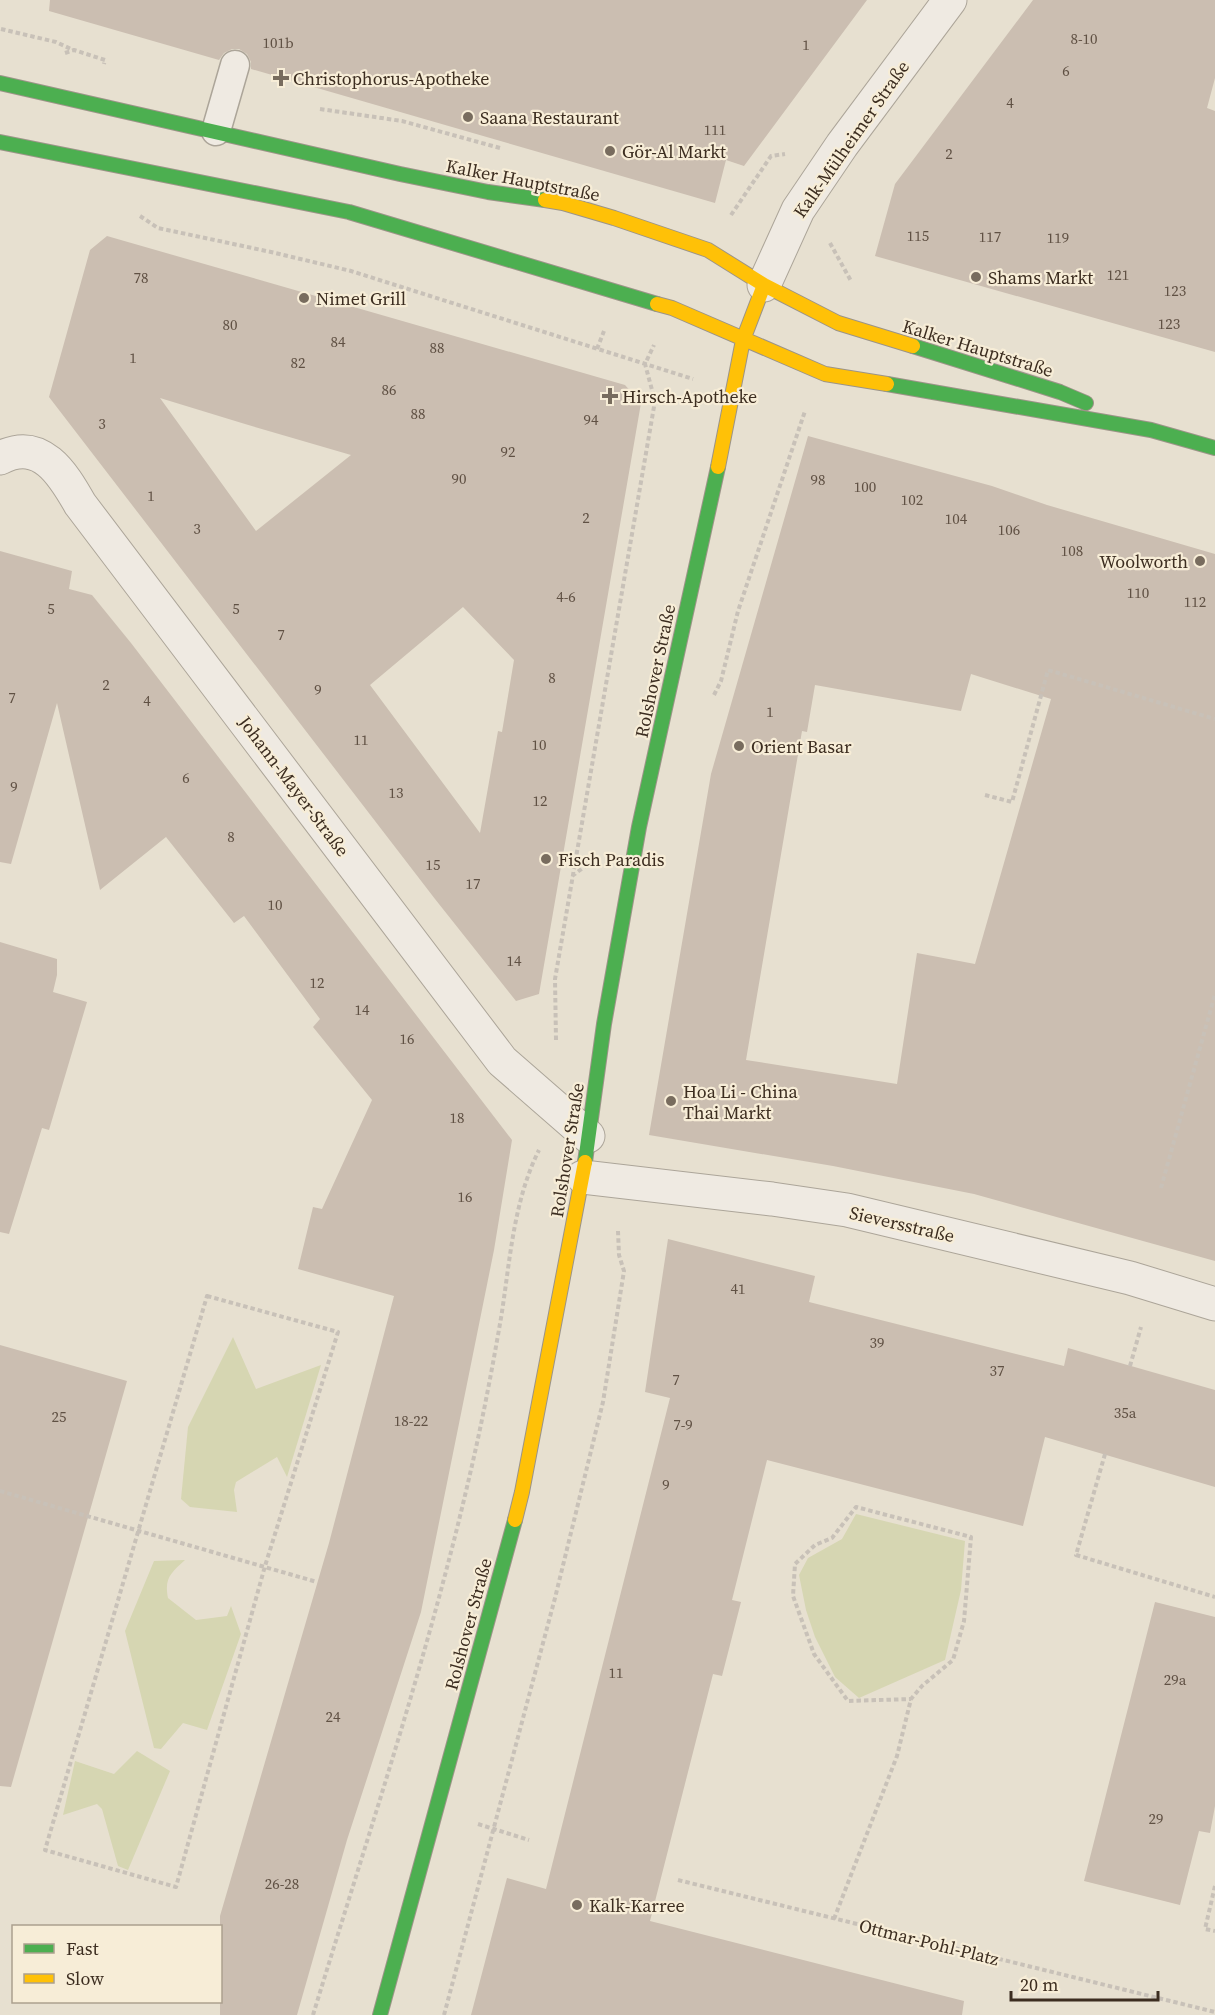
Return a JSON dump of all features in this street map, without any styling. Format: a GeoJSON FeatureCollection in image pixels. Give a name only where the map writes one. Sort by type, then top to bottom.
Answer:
{"type":"FeatureCollection","features":[{"type":"Feature","properties":{"kind":"main road","name":"Kalker Hauptstraße"},"geometry":{"type":"LineString","coordinates":[[0,83],[400,174],[573,206],[614,218],[708,250],[764,285],[838,322],[1060,392],[1151,430]]}},
{"type":"Feature","properties":{"kind":"main road","name":"Kalker Hauptstraße"},"geometry":{"type":"LineString","coordinates":[[0,142],[349,212],[672,308],[825,374],[929,390],[1151,430],[1215,447]]}},
{"type":"Feature","properties":{"kind":"main road","name":"Rolshover Straße"},"geometry":{"type":"LineString","coordinates":[[380,2015],[522,1492],[583,1177],[604,1024],[639,826],[734,391],[743,340],[764,285]]}},
{"type":"Feature","properties":{"kind":"street","name":"Kalk-Mülheimer Straße"},"geometry":{"type":"LineString","coordinates":[[764,285],[798,210],[842,145],[950,0]]}},
{"type":"Feature","properties":{"kind":"street","name":"Johann-Mayer-Straße"},"geometry":{"type":"LineString","coordinates":[[0,458],[21,452],[36,455],[50,461],[64,476],[80,504],[502,1060],[588,1136]]}},
{"type":"Feature","properties":{"kind":"street","name":"Sieversstraße"},"geometry":{"type":"LineString","coordinates":[[583,1177],[847,1210],[1130,1278],[1215,1304]]}},
{"type":"Feature","properties":{"kind":"lane"},"geometry":{"type":"LineString","coordinates":[[216,131],[235,65]]}},
{"type":"Feature","properties":{"kind":"path"},"geometry":{"type":"LineString","coordinates":[[1,29],[56,42],[74,50]]}},
{"type":"Feature","properties":{"kind":"path"},"geometry":{"type":"LineString","coordinates":[[730,216],[771,156]]}},
{"type":"Feature","properties":{"kind":"path"},"geometry":{"type":"LineString","coordinates":[[158,228],[351,272],[734,391]]}},
{"type":"Feature","properties":{"kind":"path"},"geometry":{"type":"LineString","coordinates":[[313,2015],[439,1603],[471,1471],[500,1321],[518,1209],[532,1164],[546,1138],[553,1105],[557,1047],[555,979],[655,401],[645,364]]}},
{"type":"Feature","properties":{"kind":"path"},"geometry":{"type":"LineString","coordinates":[[711,700],[721,681],[738,611],[808,403]]}},
{"type":"Feature","properties":{"kind":"path"},"geometry":{"type":"LineString","coordinates":[[985,795],[1012,802],[1048,670],[1215,718]]}},
{"type":"Feature","properties":{"kind":"path"},"geometry":{"type":"LineString","coordinates":[[1161,1188],[1215,994]]}},
{"type":"Feature","properties":{"kind":"path"},"geometry":{"type":"LineString","coordinates":[[207,1296],[338,1332],[265,1566],[176,1887],[45,1850],[207,1296]]}},
{"type":"Feature","properties":{"kind":"path"},"geometry":{"type":"LineString","coordinates":[[1130,1366],[1141,1327]]}},
{"type":"Feature","properties":{"kind":"path"},"geometry":{"type":"LineString","coordinates":[[1105,1454],[1076,1555],[1215,1597]]}},
{"type":"Feature","properties":{"kind":"path"},"geometry":{"type":"LineString","coordinates":[[0,1491],[317,1582]]}},
{"type":"Feature","properties":{"kind":"path"},"geometry":{"type":"LineString","coordinates":[[834,1919],[897,1756],[911,1700],[922,1686],[953,1660],[964,1621],[971,1537],[856,1507],[831,1538],[815,1545],[795,1564],[793,1596],[814,1654],[848,1701],[911,1700]]}},
{"type":"Feature","properties":{"kind":"path"},"geometry":{"type":"LineString","coordinates":[[437,1811],[529,1840]]}},
{"type":"Feature","properties":{"kind":"path","name":"Ottmar-Pohl-Platz"},"geometry":{"type":"LineString","coordinates":[[678,1880],[1215,2012]]}},
{"type":"Feature","properties":{"kind":"path"},"geometry":{"type":"LineString","coordinates":[[1215,1886],[1205,1929],[1215,1931]]}},
{"type":"Feature","properties":{"kind":"green space"},"geometry":{"type":"Polygon","coordinates":[[[233,1337],[256,1389],[321,1365],[287,1477],[277,1457],[236,1482],[234,1490],[237,1512],[190,1507],[181,1499],[188,1427],[233,1337]]]}},
{"type":"Feature","properties":{"kind":"green space"},"geometry":{"type":"Polygon","coordinates":[[[856,1514],[965,1541],[961,1590],[945,1660],[859,1698],[835,1677],[815,1637],[806,1610],[799,1575],[808,1558],[842,1539],[856,1514]]]}},
{"type":"Feature","properties":{"kind":"green space"},"geometry":{"type":"Polygon","coordinates":[[[185,1560],[170,1576],[167,1585],[168,1598],[196,1620],[227,1616],[231,1606],[241,1634],[207,1730],[183,1723],[161,1749],[154,1748],[125,1631],[154,1561],[185,1560]]]}},
{"type":"Feature","properties":{"kind":"green space"},"geometry":{"type":"Polygon","coordinates":[[[137,1751],[170,1771],[128,1870],[118,1866],[102,1809],[97,1804],[63,1815],[75,1761],[114,1774],[137,1751]]]}},
{"type":"Feature","properties":{"kind":"building"},"geometry":{"type":"Polygon","coordinates":[[[50,0],[867,0],[744,166],[726,160],[715,203],[251,69],[251,62],[247,54],[239,49],[232,49],[224,53],[219,60],[49,11],[50,0]]]}},
{"type":"Feature","properties":{"kind":"building"},"geometry":{"type":"Polygon","coordinates":[[[1033,0],[1215,0],[1215,78],[1207,108],[1215,111],[1215,352],[875,256],[895,184],[1033,0]]]}},
{"type":"Feature","properties":{"kind":"building"},"geometry":{"type":"Polygon","coordinates":[[[107,236],[625,385],[641,403],[539,994],[516,1001],[49,397],[90,250],[107,236]],[[160,398],[256,531],[351,455],[245,424],[160,398]],[[463,607],[370,685],[480,833],[498,731],[502,732],[514,660],[463,607]]]}},
{"type":"Feature","properties":{"kind":"building"},"geometry":{"type":"Polygon","coordinates":[[[808,436],[992,486],[1047,505],[1215,554],[1215,1261],[974,1194],[833,1166],[649,1135],[711,774],[808,436]],[[971,674],[961,711],[815,685],[807,732],[802,731],[746,1060],[897,1084],[917,953],[975,964],[1051,699],[971,674]]]}},
{"type":"Feature","properties":{"kind":"building"},"geometry":{"type":"Polygon","coordinates":[[[0,551],[72,571],[69,589],[92,595],[131,643],[512,1140],[494,1250],[421,1612],[347,1840],[297,2015],[220,2015],[222,1925],[220,1925],[220,1916],[329,1543],[394,1296],[298,1269],[313,1207],[322,1209],[372,1100],[313,1027],[320,1019],[244,916],[234,923],[166,837],[100,890],[57,703],[11,864],[0,862],[0,551]]]}},
{"type":"Feature","properties":{"kind":"building"},"geometry":{"type":"Polygon","coordinates":[[[0,942],[57,959],[57,975],[53,992],[87,1002],[49,1130],[42,1128],[9,1234],[0,1232],[0,942]]]}},
{"type":"Feature","properties":{"kind":"building"},"geometry":{"type":"Polygon","coordinates":[[[668,1239],[815,1276],[809,1302],[1064,1366],[1068,1348],[1215,1390],[1215,1487],[1045,1437],[1023,1526],[767,1460],[732,1600],[741,1602],[722,1676],[713,1674],[650,1921],[964,2001],[962,2015],[471,2015],[507,1878],[546,1889],[670,1398],[645,1392],[668,1239]]]}},
{"type":"Feature","properties":{"kind":"building"},"geometry":{"type":"Polygon","coordinates":[[[0,1345],[127,1381],[11,1787],[0,1786],[0,1345]]]}},
{"type":"Feature","properties":{"kind":"building"},"geometry":{"type":"Polygon","coordinates":[[[1155,1602],[1215,1617],[1215,1806],[1210,1833],[1199,1831],[1180,1905],[1084,1881],[1155,1602]]]}},
{"type":"Feature","properties":{"kind":"traffic: fast"},"geometry":{"type":"LineString","coordinates":[[0,83],[400,174],[488,192],[545,200]]}},
{"type":"Feature","properties":{"kind":"traffic: fast"},"geometry":{"type":"LineString","coordinates":[[0,142],[349,212],[657,304]]}},
{"type":"Feature","properties":{"kind":"traffic: fast"},"geometry":{"type":"LineString","coordinates":[[913,346],[1060,392],[1086,403]]}},
{"type":"Feature","properties":{"kind":"traffic: fast"},"geometry":{"type":"LineString","coordinates":[[887,384],[1151,430],[1215,448]]}},
{"type":"Feature","properties":{"kind":"traffic: fast"},"geometry":{"type":"LineString","coordinates":[[585,1162],[604,1024],[639,827],[718,467]]}},
{"type":"Feature","properties":{"kind":"traffic: fast"},"geometry":{"type":"LineString","coordinates":[[380,2015],[515,1520]]}},
{"type":"Feature","properties":{"kind":"traffic: slow"},"geometry":{"type":"LineString","coordinates":[[545,200],[614,218],[708,250],[764,285],[838,323],[913,346]]}},
{"type":"Feature","properties":{"kind":"traffic: slow"},"geometry":{"type":"LineString","coordinates":[[718,467],[743,340],[764,285]]}},
{"type":"Feature","properties":{"kind":"traffic: slow"},"geometry":{"type":"LineString","coordinates":[[657,304],[672,308],[825,374],[887,384]]}},
{"type":"Feature","properties":{"kind":"traffic: slow"},"geometry":{"type":"LineString","coordinates":[[515,1520],[585,1162]]}},
{"type":"Feature","properties":{"kind":"place","name":"Christophorus-Apotheke"},"geometry":{"type":"Point","coordinates":[281,78]}},
{"type":"Feature","properties":{"kind":"place","name":"Saana Restaurant"},"geometry":{"type":"Point","coordinates":[468,117]}},
{"type":"Feature","properties":{"kind":"place","name":"Gör-Al Markt"},"geometry":{"type":"Point","coordinates":[610,151]}},
{"type":"Feature","properties":{"kind":"place","name":"Shams Markt"},"geometry":{"type":"Point","coordinates":[976,277]}},
{"type":"Feature","properties":{"kind":"place","name":"Nimet Grill"},"geometry":{"type":"Point","coordinates":[304,298]}},
{"type":"Feature","properties":{"kind":"place","name":"Hirsch-Apotheke"},"geometry":{"type":"Point","coordinates":[610,396]}},
{"type":"Feature","properties":{"kind":"place","name":"Woolworth"},"geometry":{"type":"Point","coordinates":[1200,561]}},
{"type":"Feature","properties":{"kind":"place","name":"Orient Basar"},"geometry":{"type":"Point","coordinates":[739,746]}},
{"type":"Feature","properties":{"kind":"place","name":"Fisch Paradis"},"geometry":{"type":"Point","coordinates":[546,859]}},
{"type":"Feature","properties":{"kind":"place","name":"Hoa Li - China Thai Markt"},"geometry":{"type":"Point","coordinates":[671,1101]}},
{"type":"Feature","properties":{"kind":"place","name":"Kalk-Karree"},"geometry":{"type":"Point","coordinates":[577,1905]}}]}
